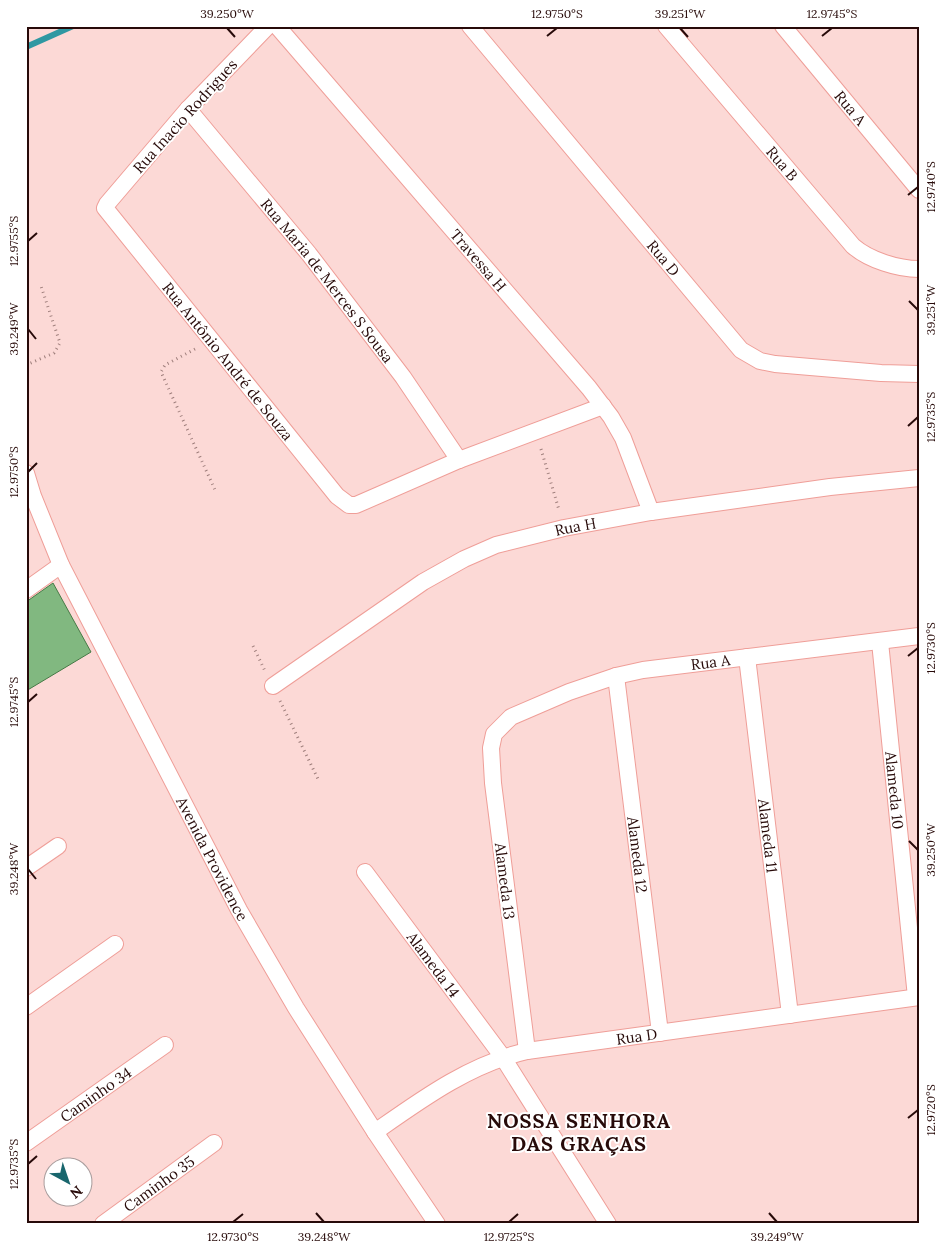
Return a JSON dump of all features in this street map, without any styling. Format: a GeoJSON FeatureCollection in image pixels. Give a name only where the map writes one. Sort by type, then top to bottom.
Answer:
{"type":"FeatureCollection","features":[{"type":"Feature","properties":{"kind":"street","name":"Rua Inacio Rodrigues"},"geometry":{"type":"LineString","coordinates":[[105,208],[188,109],[268,26]]}},
{"type":"Feature","properties":{"kind":"street","name":"Travessa H"},"geometry":{"type":"LineString","coordinates":[[277,26],[469,246],[603,406],[623,438],[651,512]]}},
{"type":"Feature","properties":{"kind":"street","name":"Rua D"},"geometry":{"type":"LineString","coordinates":[[470,26],[741,350],[760,361],[775,364],[881,373],[919,374]]}},
{"type":"Feature","properties":{"kind":"street","name":"Rua B"},"geometry":{"type":"LineString","coordinates":[[666,26],[860,253],[894,265],[919,268]]}},
{"type":"Feature","properties":{"kind":"street","name":"Rua A"},"geometry":{"type":"LineString","coordinates":[[783,26],[919,190]]}},
{"type":"Feature","properties":{"kind":"street","name":"Rua Maria de Merces S Sousa"},"geometry":{"type":"LineString","coordinates":[[188,109],[309,254],[414,390],[459,460]]}},
{"type":"Feature","properties":{"kind":"street","name":"Rua Antônio André de Souza"},"geometry":{"type":"LineString","coordinates":[[105,208],[337,496],[349,506],[356,505],[459,460]]}},
{"type":"Feature","properties":{"kind":"street"},"geometry":{"type":"LineString","coordinates":[[459,460],[603,406]]}},
{"type":"Feature","properties":{"kind":"street","name":"Avenida Providence"},"geometry":{"type":"LineString","coordinates":[[26,474],[61,565],[274,973],[375,1132],[437,1224]]}},
{"type":"Feature","properties":{"kind":"street","name":"Rua H"},"geometry":{"type":"LineString","coordinates":[[273,686],[388,605],[464,559],[496,545],[564,528],[651,512],[830,486],[919,478]]}},
{"type":"Feature","properties":{"kind":"street"},"geometry":{"type":"LineString","coordinates":[[26,590],[61,565]]}},
{"type":"Feature","properties":{"kind":"street","name":"Rua A"},"geometry":{"type":"LineString","coordinates":[[511,717],[569,692],[616,676],[643,670],[919,636]]}},
{"type":"Feature","properties":{"kind":"street","name":"Alameda 10"},"geometry":{"type":"LineString","coordinates":[[880,642],[917,997]]}},
{"type":"Feature","properties":{"kind":"street","name":"Alameda 11"},"geometry":{"type":"LineString","coordinates":[[747,658],[790,1015]]}},
{"type":"Feature","properties":{"kind":"street","name":"Alameda 12"},"geometry":{"type":"LineString","coordinates":[[616,676],[660,1033]]}},
{"type":"Feature","properties":{"kind":"street","name":"Alameda 13"},"geometry":{"type":"LineString","coordinates":[[511,717],[494,734],[491,761],[527,1051]]}},
{"type":"Feature","properties":{"kind":"street"},"geometry":{"type":"LineString","coordinates":[[26,868],[58,846]]}},
{"type":"Feature","properties":{"kind":"street","name":"Alameda 14"},"geometry":{"type":"LineString","coordinates":[[365,872],[502,1056],[608,1224]]}},
{"type":"Feature","properties":{"kind":"street"},"geometry":{"type":"LineString","coordinates":[[26,1007],[115,944]]}},
{"type":"Feature","properties":{"kind":"street","name":"Rua D"},"geometry":{"type":"LineString","coordinates":[[375,1132],[457,1078],[502,1056],[917,997]]}},
{"type":"Feature","properties":{"kind":"street","name":"Caminho 34"},"geometry":{"type":"LineString","coordinates":[[26,1143],[165,1045]]}},
{"type":"Feature","properties":{"kind":"street","name":"Caminho 35"},"geometry":{"type":"LineString","coordinates":[[102,1224],[214,1143]]}},
{"type":"Feature","properties":{"kind":"path"},"geometry":{"type":"LineString","coordinates":[[26,365],[54,353],[60,343],[41,286]]}},
{"type":"Feature","properties":{"kind":"path"},"geometry":{"type":"LineString","coordinates":[[210,340],[165,365],[161,372],[216,492]]}},
{"type":"Feature","properties":{"kind":"path"},"geometry":{"type":"LineString","coordinates":[[536,431],[564,528]]}},
{"type":"Feature","properties":{"kind":"path"},"geometry":{"type":"LineString","coordinates":[[253,646],[318,779]]}},
{"type":"Feature","properties":{"kind":"building"},"geometry":{"type":"Polygon","coordinates":[[[53,583],[91,652],[26,691],[26,602],[53,583]]]}},
{"type":"Feature","properties":{"kind":"waterway"},"geometry":{"type":"LineString","coordinates":[[26,47],[73,26]]}},
{"type":"Feature","properties":{"kind":"district","name":"NOSSA SENHORA DAS GRAÇAS"},"geometry":{"type":"Point","coordinates":[579,1132]}}]}
